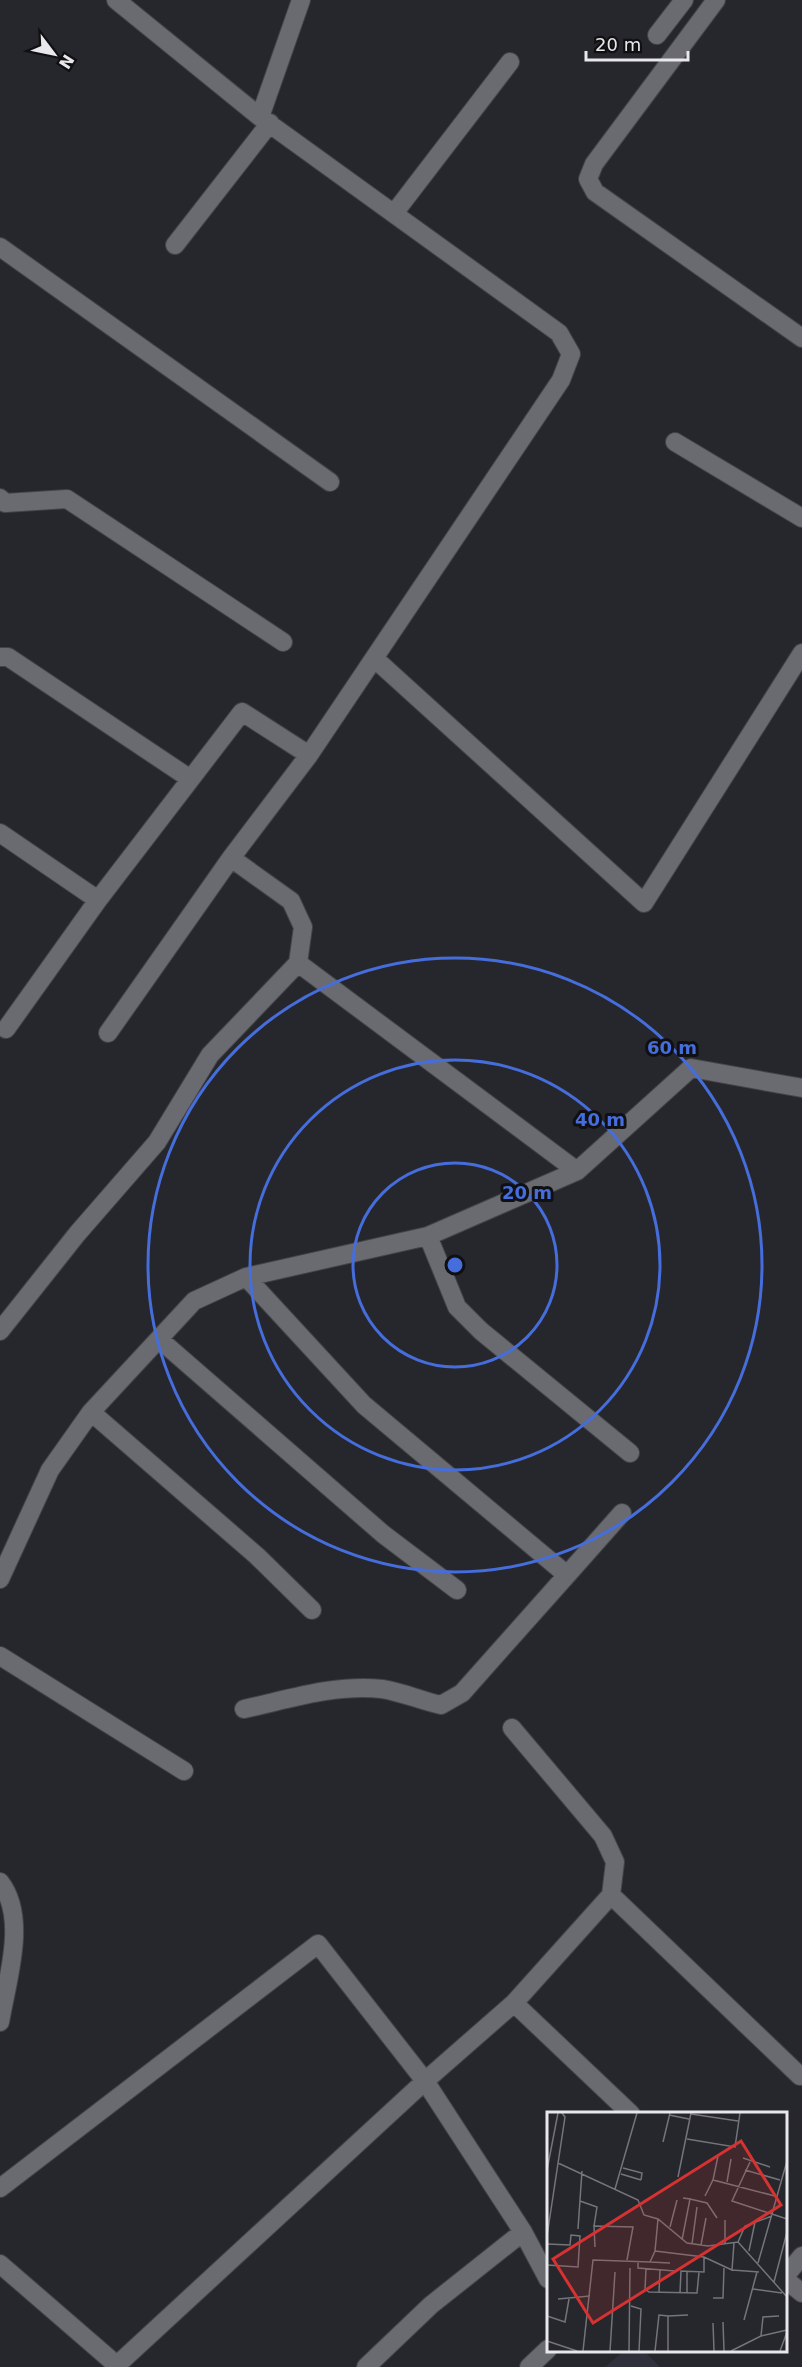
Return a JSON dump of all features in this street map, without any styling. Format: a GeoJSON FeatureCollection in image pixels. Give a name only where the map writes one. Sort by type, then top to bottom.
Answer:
{"type":"FeatureCollection","features":[{"type":"Feature","properties":{"kind":"street"},"geometry":{"type":"LineString","coordinates":[[108,1033],[231,858],[309,754],[561,380],[571,354],[560,333],[265,120],[117,0]]}},
{"type":"Feature","properties":{"kind":"street"},"geometry":{"type":"LineString","coordinates":[[175,245],[265,120],[301,0]]}},
{"type":"Feature","properties":{"kind":"street"},"geometry":{"type":"LineString","coordinates":[[657,35],[684,0]]}},
{"type":"Feature","properties":{"kind":"street"},"geometry":{"type":"LineString","coordinates":[[716,0],[594,164],[588,178],[595,192],[802,338]]}},
{"type":"Feature","properties":{"kind":"street"},"geometry":{"type":"LineString","coordinates":[[395,212],[510,62]]}},
{"type":"Feature","properties":{"kind":"street"},"geometry":{"type":"LineString","coordinates":[[0,247],[330,482]]}},
{"type":"Feature","properties":{"kind":"street"},"geometry":{"type":"LineString","coordinates":[[675,442],[802,518]]}},
{"type":"Feature","properties":{"kind":"street"},"geometry":{"type":"LineString","coordinates":[[0,498],[5,503],[67,499],[283,642]]}},
{"type":"Feature","properties":{"kind":"street"},"geometry":{"type":"LineString","coordinates":[[374,658],[644,903],[802,653]]}},
{"type":"Feature","properties":{"kind":"street"},"geometry":{"type":"LineString","coordinates":[[0,657],[8,657],[189,778]]}},
{"type":"Feature","properties":{"kind":"street"},"geometry":{"type":"LineString","coordinates":[[6,1029],[98,900],[189,778],[242,712],[309,754]]}},
{"type":"Feature","properties":{"kind":"street"},"geometry":{"type":"LineString","coordinates":[[0,833],[98,900]]}},
{"type":"Feature","properties":{"kind":"street"},"geometry":{"type":"LineString","coordinates":[[0,1331],[76,1234],[157,1142],[210,1055],[298,963],[303,927],[291,901],[231,858]]}},
{"type":"Feature","properties":{"kind":"street"},"geometry":{"type":"LineString","coordinates":[[298,963],[577,1171]]}},
{"type":"Feature","properties":{"kind":"street"},"geometry":{"type":"LineString","coordinates":[[0,1579],[50,1470],[91,1412],[194,1301],[246,1277],[428,1236],[577,1171],[691,1068],[802,1088]]}},
{"type":"Feature","properties":{"kind":"street"},"geometry":{"type":"LineString","coordinates":[[428,1236],[457,1307],[481,1331],[630,1453]]}},
{"type":"Feature","properties":{"kind":"street"},"geometry":{"type":"LineString","coordinates":[[246,1277],[364,1405],[567,1575]]}},
{"type":"Feature","properties":{"kind":"street"},"geometry":{"type":"LineString","coordinates":[[159,1338],[383,1534],[457,1590]]}},
{"type":"Feature","properties":{"kind":"street"},"geometry":{"type":"LineString","coordinates":[[91,1412],[256,1556],[312,1610]]}},
{"type":"Feature","properties":{"kind":"street"},"geometry":{"type":"LineString","coordinates":[[244,1709],[336,1689],[359,1687],[386,1690],[441,1705],[462,1693],[622,1513]]}},
{"type":"Feature","properties":{"kind":"street"},"geometry":{"type":"LineString","coordinates":[[0,1656],[184,1771]]}},
{"type":"Feature","properties":{"kind":"street"},"geometry":{"type":"LineString","coordinates":[[0,2264],[118,2366],[425,2081],[514,2003],[611,1895],[615,1862],[603,1836],[512,1728]]}},
{"type":"Feature","properties":{"kind":"street"},"geometry":{"type":"LineString","coordinates":[[0,1882],[10,1895],[15,1917],[0,2022]]}},
{"type":"Feature","properties":{"kind":"street"},"geometry":{"type":"LineString","coordinates":[[611,1895],[800,2076]]}},
{"type":"Feature","properties":{"kind":"street"},"geometry":{"type":"LineString","coordinates":[[0,2188],[318,1944],[425,2081],[523,2232],[547,2275]]}},
{"type":"Feature","properties":{"kind":"street"},"geometry":{"type":"LineString","coordinates":[[514,2003],[629,2112]]}},
{"type":"Feature","properties":{"kind":"street"},"geometry":{"type":"LineString","coordinates":[[366,2367],[431,2305],[523,2232]]}},
{"type":"Feature","properties":{"kind":"street"},"geometry":{"type":"LineString","coordinates":[[787,2274],[802,2256]]}},
{"type":"Feature","properties":{"kind":"street"},"geometry":{"type":"LineString","coordinates":[[787,2281],[802,2293]]}},
{"type":"Feature","properties":{"kind":"street"},"geometry":{"type":"LineString","coordinates":[[529,2367],[547,2351]]}},
{"type":"Feature","properties":{"kind":"shaded area"},"geometry":{"type":"Polygon","coordinates":[[[623,2352],[645,2352],[660,2367],[605,2367],[623,2352]]]}}]}
